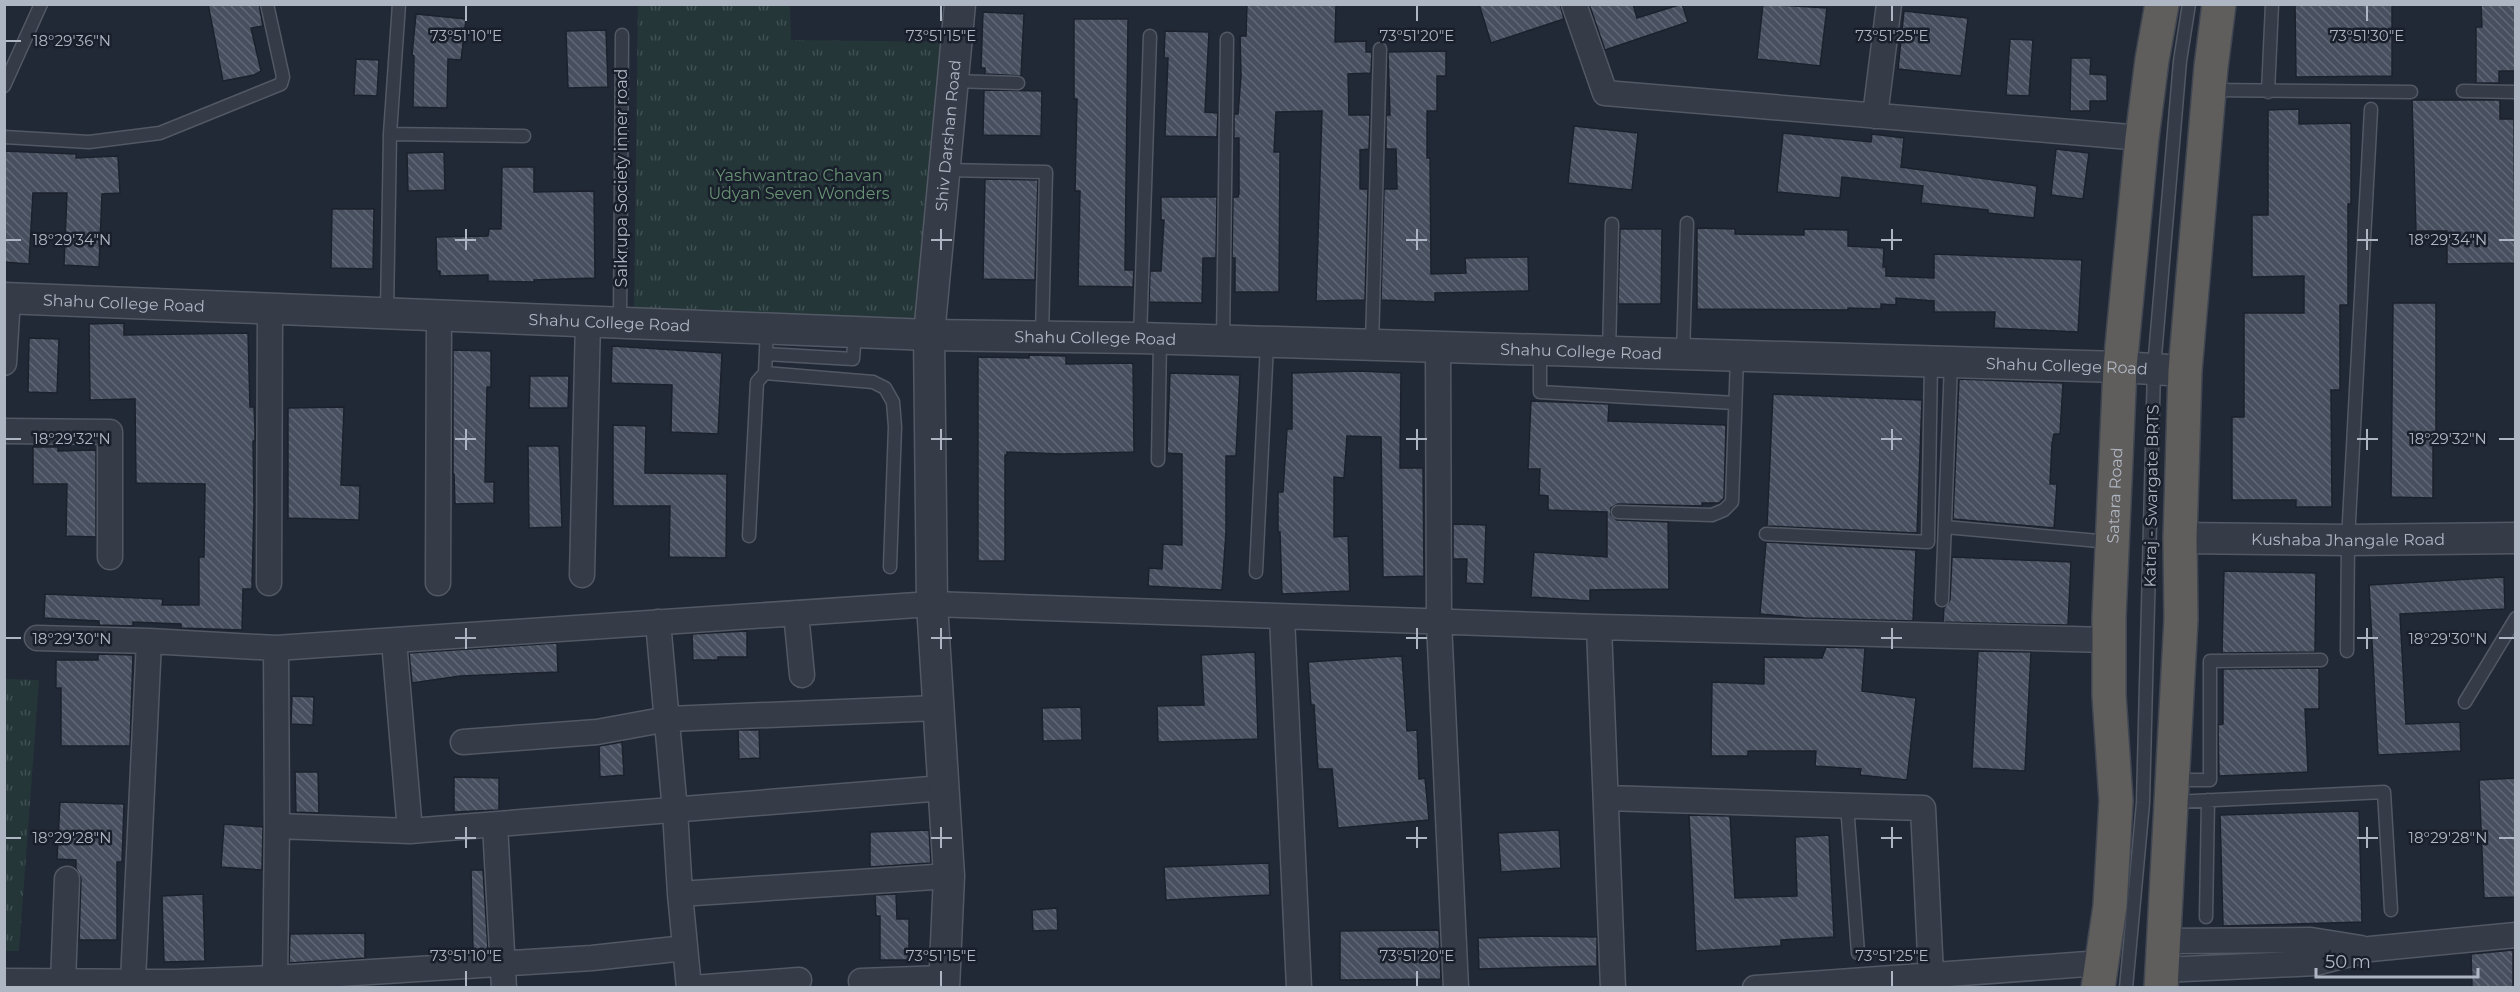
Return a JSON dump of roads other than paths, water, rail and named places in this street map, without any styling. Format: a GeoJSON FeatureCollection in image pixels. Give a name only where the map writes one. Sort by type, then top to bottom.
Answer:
{"type":"FeatureCollection","features":[{"type":"Feature","properties":{"kind":"highway","name":"Satara Road"},"geometry":{"type":"LineString","coordinates":[[2100,975],[2110,906],[2116,801],[2109,695],[2109,640],[2111,542],[2120,367],[2142,138],[2162,4]]}},
{"type":"Feature","properties":{"kind":"highway"},"geometry":{"type":"LineString","coordinates":[[2162,966],[2181,619],[2180,538],[2169,370],[2219,4]]}},
{"type":"Feature","properties":{"kind":"street","name":"Shiv Darshan Road"},"geometry":{"type":"LineString","coordinates":[[944,983],[948,876],[932,604],[929,335],[960,4]]}},
{"type":"Feature","properties":{"kind":"street"},"geometry":{"type":"LineString","coordinates":[[1574,4],[1605,93],[2142,138]]}},
{"type":"Feature","properties":{"kind":"street"},"geometry":{"type":"LineString","coordinates":[[1875,116],[1889,4]]}},
{"type":"Feature","properties":{"kind":"street"},"geometry":{"type":"LineString","coordinates":[[4,363],[6,298]]}},
{"type":"Feature","properties":{"kind":"street","name":"Shahu College Road"},"geometry":{"type":"LineString","coordinates":[[6,298],[620,321],[767,340],[854,345],[929,335],[1150,339],[2169,370]]}},
{"type":"Feature","properties":{"kind":"street"},"geometry":{"type":"LineString","coordinates":[[269,584],[270,308]]}},
{"type":"Feature","properties":{"kind":"street"},"geometry":{"type":"LineString","coordinates":[[438,583],[439,314]]}},
{"type":"Feature","properties":{"kind":"street"},"geometry":{"type":"LineString","coordinates":[[582,575],[588,320]]}},
{"type":"Feature","properties":{"kind":"street"},"geometry":{"type":"LineString","coordinates":[[1438,348],[1439,622],[1456,987]]}},
{"type":"Feature","properties":{"kind":"street"},"geometry":{"type":"LineString","coordinates":[[4,431],[110,432],[110,557]]}},
{"type":"Feature","properties":{"kind":"street","name":"Kushaba Jhangale Road"},"geometry":{"type":"LineString","coordinates":[[2180,538],[2348,540],[2516,538]]}},
{"type":"Feature","properties":{"kind":"street"},"geometry":{"type":"LineString","coordinates":[[37,638],[276,648],[932,604],[1599,627],[2109,640]]}},
{"type":"Feature","properties":{"kind":"street"},"geometry":{"type":"LineString","coordinates":[[796,613],[802,675]]}},
{"type":"Feature","properties":{"kind":"street"},"geometry":{"type":"LineString","coordinates":[[1282,617],[1299,987]]}},
{"type":"Feature","properties":{"kind":"street"},"geometry":{"type":"LineString","coordinates":[[658,622],[668,719],[680,894],[691,987],[799,980]]}},
{"type":"Feature","properties":{"kind":"street"},"geometry":{"type":"LineString","coordinates":[[1599,627],[1613,987]]}},
{"type":"Feature","properties":{"kind":"street"},"geometry":{"type":"LineString","coordinates":[[394,640],[410,831]]}},
{"type":"Feature","properties":{"kind":"street"},"geometry":{"type":"LineString","coordinates":[[133,981],[149,641]]}},
{"type":"Feature","properties":{"kind":"street"},"geometry":{"type":"LineString","coordinates":[[275,978],[276,648]]}},
{"type":"Feature","properties":{"kind":"street"},"geometry":{"type":"LineString","coordinates":[[463,742],[597,732],[668,719],[938,708]]}},
{"type":"Feature","properties":{"kind":"street"},"geometry":{"type":"LineString","coordinates":[[277,826],[410,831],[943,788]]}},
{"type":"Feature","properties":{"kind":"street"},"geometry":{"type":"LineString","coordinates":[[1606,798],[1923,808],[1931,975]]}},
{"type":"Feature","properties":{"kind":"street"},"geometry":{"type":"LineString","coordinates":[[495,825],[504,987]]}},
{"type":"Feature","properties":{"kind":"street"},"geometry":{"type":"LineString","coordinates":[[680,894],[948,876]]}},
{"type":"Feature","properties":{"kind":"street"},"geometry":{"type":"LineString","coordinates":[[63,982],[67,879]]}},
{"type":"Feature","properties":{"kind":"street"},"geometry":{"type":"LineString","coordinates":[[2162,966],[2311,940],[2370,949],[2516,935]]}},
{"type":"Feature","properties":{"kind":"street"},"geometry":{"type":"LineString","coordinates":[[4,981],[176,982],[275,978],[592,958],[685,948]]}},
{"type":"Feature","properties":{"kind":"street"},"geometry":{"type":"LineString","coordinates":[[1755,987],[1931,975],[2100,975]]}},
{"type":"Feature","properties":{"kind":"street"},"geometry":{"type":"LineString","coordinates":[[861,981],[944,983]]}},
{"type":"Feature","properties":{"kind":"lane"},"geometry":{"type":"LineString","coordinates":[[4,86],[41,4]]}},
{"type":"Feature","properties":{"kind":"lane"},"geometry":{"type":"LineString","coordinates":[[4,137],[89,142],[160,133],[281,84],[283,77],[267,4]]}},
{"type":"Feature","properties":{"kind":"lane"},"geometry":{"type":"LineString","coordinates":[[387,312],[390,134],[399,4]]}},
{"type":"Feature","properties":{"kind":"lane","name":"Katraj - Swargate BRTS"},"geometry":{"type":"LineString","coordinates":[[2126,987],[2143,803],[2169,370],[2180,61],[2189,4]]}},
{"type":"Feature","properties":{"kind":"lane"},"geometry":{"type":"LineString","coordinates":[[2268,92],[2272,4]]}},
{"type":"Feature","properties":{"kind":"lane","name":"Saikrupa Society inner road"},"geometry":{"type":"LineString","coordinates":[[620,321],[622,35]]}},
{"type":"Feature","properties":{"kind":"lane"},"geometry":{"type":"LineString","coordinates":[[1150,36],[1150,339],[1158,460]]}},
{"type":"Feature","properties":{"kind":"lane"},"geometry":{"type":"LineString","coordinates":[[1223,342],[1227,39]]}},
{"type":"Feature","properties":{"kind":"lane"},"geometry":{"type":"LineString","coordinates":[[1372,346],[1380,49]]}},
{"type":"Feature","properties":{"kind":"lane"},"geometry":{"type":"LineString","coordinates":[[953,81],[1018,83]]}},
{"type":"Feature","properties":{"kind":"lane"},"geometry":{"type":"LineString","coordinates":[[2209,90],[2411,92]]}},
{"type":"Feature","properties":{"kind":"lane"},"geometry":{"type":"LineString","coordinates":[[2463,91],[2516,92]]}},
{"type":"Feature","properties":{"kind":"lane"},"geometry":{"type":"LineString","coordinates":[[2347,651],[2348,540],[2371,109]]}},
{"type":"Feature","properties":{"kind":"lane"},"geometry":{"type":"LineString","coordinates":[[390,134],[524,136]]}},
{"type":"Feature","properties":{"kind":"lane"},"geometry":{"type":"LineString","coordinates":[[945,170],[1046,172],[1042,337]]}},
{"type":"Feature","properties":{"kind":"lane"},"geometry":{"type":"LineString","coordinates":[[1683,355],[1687,223]]}},
{"type":"Feature","properties":{"kind":"lane"},"geometry":{"type":"LineString","coordinates":[[1609,353],[1612,224]]}},
{"type":"Feature","properties":{"kind":"lane"},"geometry":{"type":"LineString","coordinates":[[749,536],[757,382],[765,373],[767,340]]}},
{"type":"Feature","properties":{"kind":"lane"},"geometry":{"type":"LineString","coordinates":[[1256,572],[1267,344]]}},
{"type":"Feature","properties":{"kind":"lane"},"geometry":{"type":"LineString","coordinates":[[852,380],[854,345]]}},
{"type":"Feature","properties":{"kind":"lane"},"geometry":{"type":"LineString","coordinates":[[1540,351],[1540,392],[1735,403]]}},
{"type":"Feature","properties":{"kind":"lane"},"geometry":{"type":"LineString","coordinates":[[1618,512],[1712,515],[1724,510],[1732,502],[1737,357]]}},
{"type":"Feature","properties":{"kind":"lane"},"geometry":{"type":"LineString","coordinates":[[1941,362],[1945,527],[1942,600]]}},
{"type":"Feature","properties":{"kind":"lane"},"geometry":{"type":"LineString","coordinates":[[1767,534],[1928,542],[1941,362]]}},
{"type":"Feature","properties":{"kind":"lane"},"geometry":{"type":"LineString","coordinates":[[765,373],[873,382],[885,388],[893,402],[895,427],[890,567]]}},
{"type":"Feature","properties":{"kind":"lane"},"geometry":{"type":"LineString","coordinates":[[1945,527],[2111,542]]}},
{"type":"Feature","properties":{"kind":"lane"},"geometry":{"type":"LineString","coordinates":[[2465,702],[2516,618]]}},
{"type":"Feature","properties":{"kind":"lane"},"geometry":{"type":"LineString","coordinates":[[2173,791],[2210,780],[2210,661],[2321,660]]}},
{"type":"Feature","properties":{"kind":"lane"},"geometry":{"type":"LineString","coordinates":[[2173,791],[2208,800],[2384,792],[2391,910]]}},
{"type":"Feature","properties":{"kind":"lane"},"geometry":{"type":"LineString","coordinates":[[2206,917],[2208,800]]}},
{"type":"Feature","properties":{"kind":"lane"},"geometry":{"type":"LineString","coordinates":[[1847,805],[1858,953]]}},
{"type":"Feature","properties":{"kind":"park label","name":"Yashwantrao Chavan Udyan Seven Wonders"},"geometry":{"type":"Point","coordinates":[799,184]}}]}
